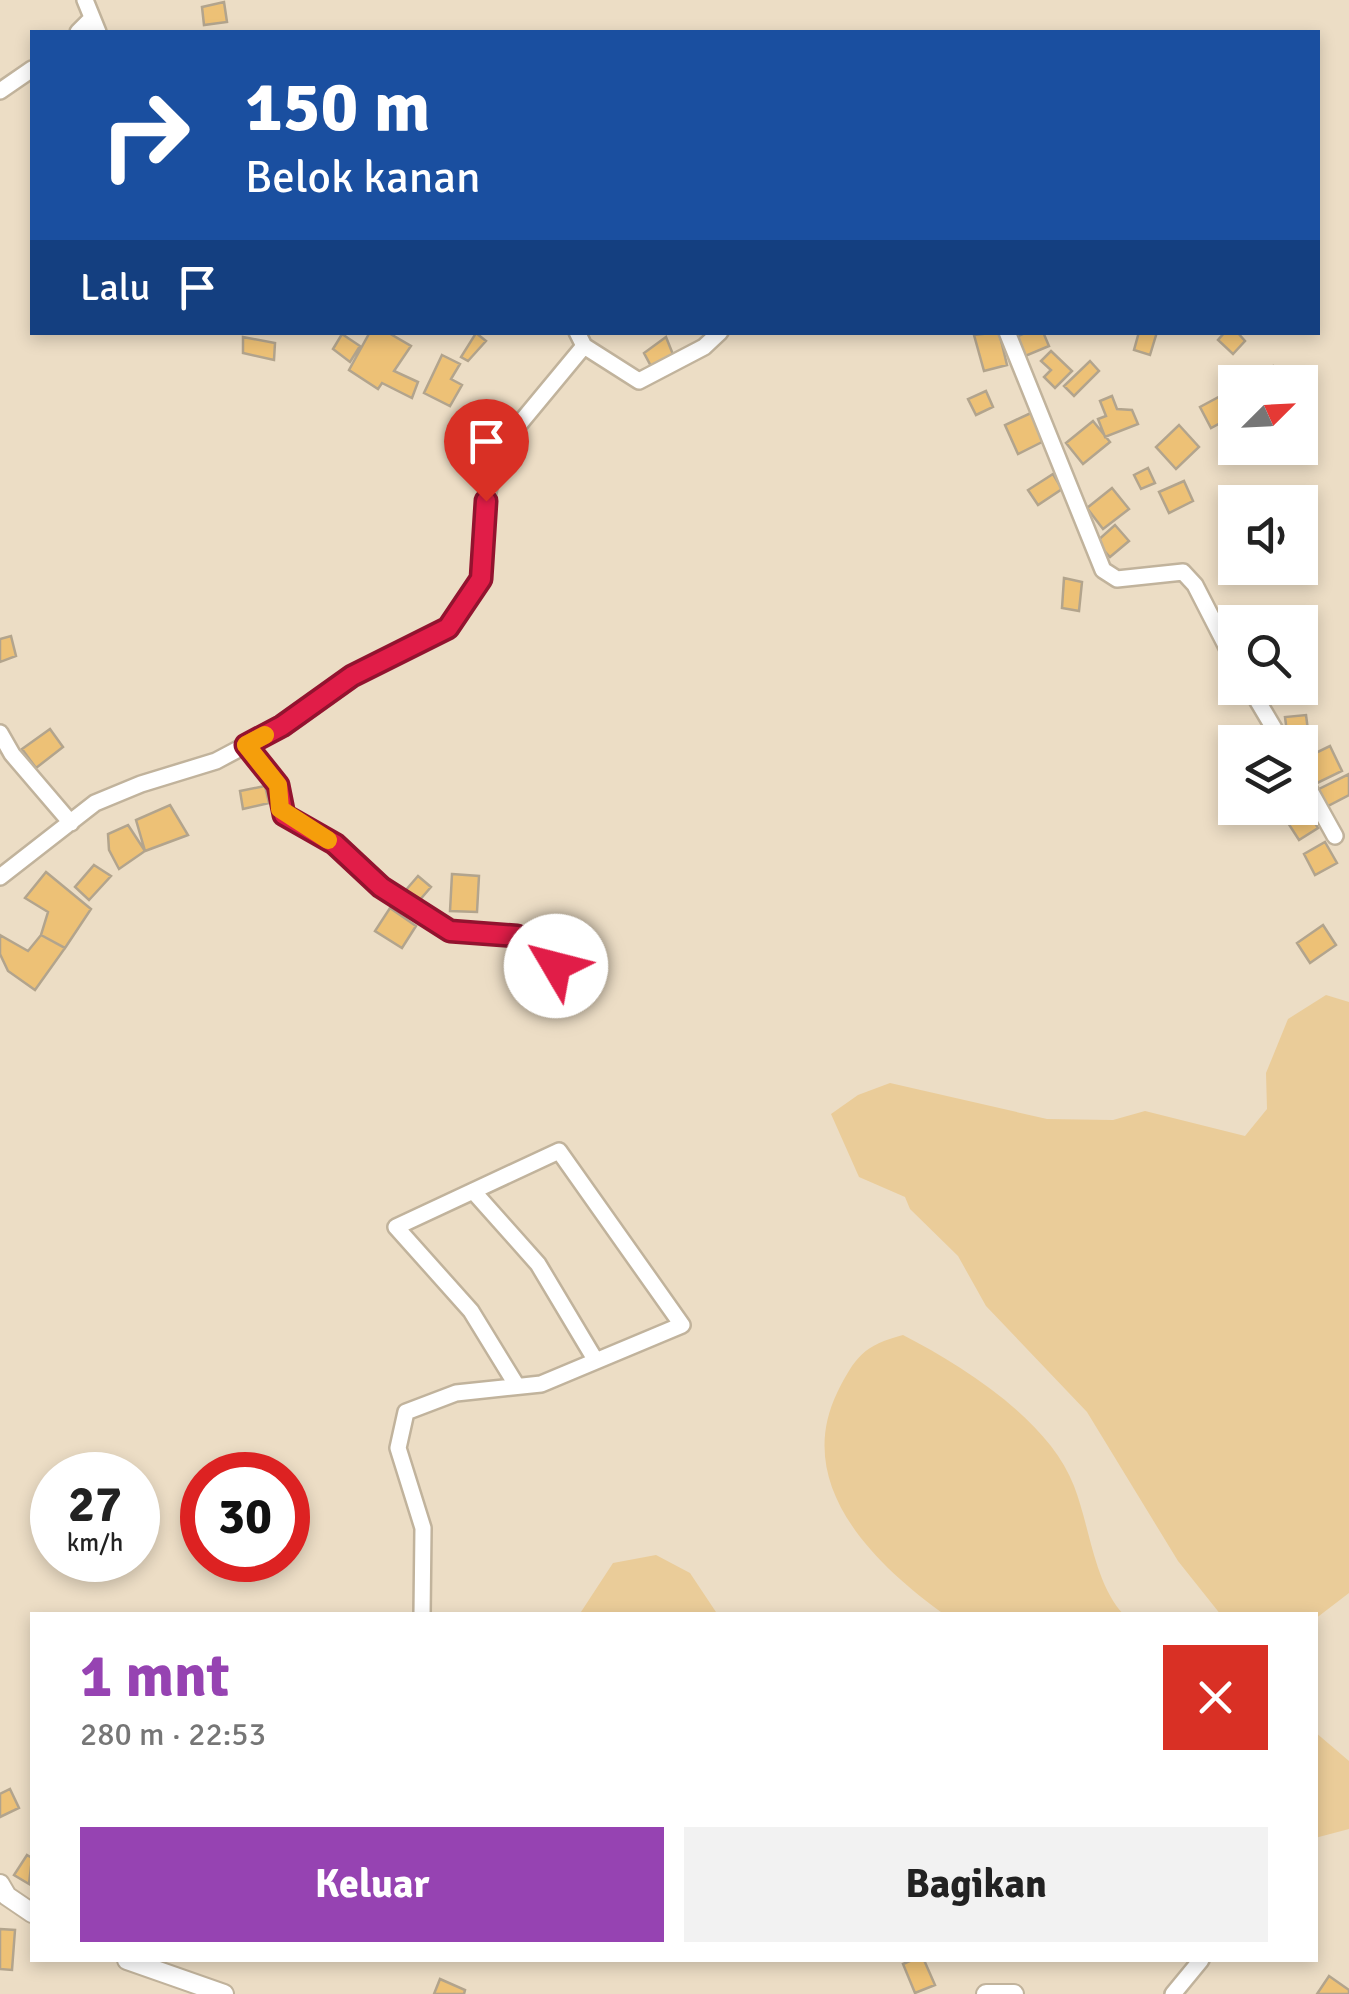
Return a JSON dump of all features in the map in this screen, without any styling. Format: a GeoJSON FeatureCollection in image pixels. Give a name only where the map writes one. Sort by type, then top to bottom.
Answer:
{"type":"FeatureCollection","features":[{"type":"Feature","properties":{"kind":"street"},"geometry":{"type":"LineString","coordinates":[[85,0],[95,26]]}},
{"type":"Feature","properties":{"kind":"street"},"geometry":{"type":"LineString","coordinates":[[0,91],[30,70]]}},
{"type":"Feature","properties":{"kind":"street"},"geometry":{"type":"LineString","coordinates":[[0,877],[95,803],[216,761],[282,726],[352,676],[420,644],[460,615],[481,579],[486,501],[497,452],[581,339],[639,381],[704,347],[717,335]]}},
{"type":"Feature","properties":{"kind":"street"},"geometry":{"type":"LineString","coordinates":[[1009,335],[1103,570],[1117,579],[1183,572],[1195,584],[1218,629]]}},
{"type":"Feature","properties":{"kind":"street"},"geometry":{"type":"LineString","coordinates":[[0,733],[12,754],[70,823]]}},
{"type":"Feature","properties":{"kind":"street"},"geometry":{"type":"LineString","coordinates":[[246,745],[278,785],[284,815],[335,844],[408,906],[450,931],[517,936],[567,976]]}},
{"type":"Feature","properties":{"kind":"street"},"geometry":{"type":"LineString","coordinates":[[1318,805],[1335,836]]}},
{"type":"Feature","properties":{"kind":"street"},"geometry":{"type":"LineString","coordinates":[[422,1612],[423,1528],[398,1448],[406,1412],[456,1393],[541,1384],[682,1325],[611,1219],[559,1151],[396,1227],[471,1311],[517,1386]]}},
{"type":"Feature","properties":{"kind":"street"},"geometry":{"type":"LineString","coordinates":[[473,1192],[538,1264],[596,1361]]}},
{"type":"Feature","properties":{"kind":"street"},"geometry":{"type":"LineString","coordinates":[[0,1884],[7,1896],[30,1912]]}},
{"type":"Feature","properties":{"kind":"street"},"geometry":{"type":"LineString","coordinates":[[134,1962],[224,1994]]}},
{"type":"Feature","properties":{"kind":"street"},"geometry":{"type":"LineString","coordinates":[[1173,1994],[1199,1962]]}},
{"type":"Feature","properties":{"kind":"street"},"geometry":{"type":"LineString","coordinates":[[986,1994],[1014,1994]]}},
{"type":"Feature","properties":{"kind":"shaded area"},"geometry":{"type":"Polygon","coordinates":[[[1326,995],[1349,1002],[1349,1593],[1318,1617],[1318,1612],[1219,1612],[1178,1561],[1087,1412],[986,1306],[958,1256],[910,1209],[905,1197],[859,1177],[831,1114],[858,1095],[890,1083],[1047,1119],[1113,1120],[1145,1111],[1245,1136],[1267,1109],[1266,1073],[1288,1019],[1326,995]]]}},
{"type":"Feature","properties":{"kind":"shaded area"},"geometry":{"type":"Polygon","coordinates":[[[903,1335],[952,1362],[1002,1397],[1045,1439],[1074,1486],[1099,1571],[1122,1612],[941,1612],[868,1547],[833,1490],[825,1459],[826,1427],[849,1370],[862,1354],[903,1335]]]}},
{"type":"Feature","properties":{"kind":"shaded area"},"geometry":{"type":"Polygon","coordinates":[[[656,1555],[690,1573],[716,1612],[581,1612],[613,1563],[656,1555]]]}},
{"type":"Feature","properties":{"kind":"shaded area"},"geometry":{"type":"Polygon","coordinates":[[[1318,1735],[1349,1761],[1349,1829],[1318,1837],[1318,1735]]]}},
{"type":"Feature","properties":{"kind":"building"},"geometry":{"type":"Polygon","coordinates":[[[224,2],[227,22],[204,25],[202,7],[224,2]]]}},
{"type":"Feature","properties":{"kind":"building"},"geometry":{"type":"Polygon","coordinates":[[[341,335],[360,346],[350,362],[333,349],[341,335]]]}},
{"type":"Feature","properties":{"kind":"building"},"geometry":{"type":"Polygon","coordinates":[[[368,335],[392,335],[411,346],[394,371],[418,382],[412,398],[382,383],[378,389],[349,370],[368,335]]]}},
{"type":"Feature","properties":{"kind":"building"},"geometry":{"type":"Polygon","coordinates":[[[475,335],[486,341],[468,361],[461,357],[475,335]]]}},
{"type":"Feature","properties":{"kind":"building"},"geometry":{"type":"Polygon","coordinates":[[[974,335],[1000,335],[1007,365],[984,371],[974,335]]]}},
{"type":"Feature","properties":{"kind":"building"},"geometry":{"type":"Polygon","coordinates":[[[1044,335],[1049,346],[1023,357],[1014,338],[1044,335]]]}},
{"type":"Feature","properties":{"kind":"building"},"geometry":{"type":"Polygon","coordinates":[[[1138,335],[1156,335],[1150,355],[1134,350],[1138,335]]]}},
{"type":"Feature","properties":{"kind":"building"},"geometry":{"type":"Polygon","coordinates":[[[1222,335],[1240,335],[1245,341],[1233,354],[1218,340],[1222,335]]]}},
{"type":"Feature","properties":{"kind":"building"},"geometry":{"type":"Polygon","coordinates":[[[243,337],[275,343],[274,360],[243,353],[243,337]]]}},
{"type":"Feature","properties":{"kind":"building"},"geometry":{"type":"Polygon","coordinates":[[[666,337],[674,357],[652,368],[644,353],[666,337]]]}},
{"type":"Feature","properties":{"kind":"building"},"geometry":{"type":"Polygon","coordinates":[[[1051,351],[1072,371],[1055,388],[1044,377],[1051,370],[1041,361],[1051,351]]]}},
{"type":"Feature","properties":{"kind":"building"},"geometry":{"type":"Polygon","coordinates":[[[442,355],[460,364],[451,379],[462,385],[450,406],[424,393],[442,355]]]}},
{"type":"Feature","properties":{"kind":"building"},"geometry":{"type":"Polygon","coordinates":[[[1090,361],[1099,371],[1074,396],[1064,386],[1090,361]]]}},
{"type":"Feature","properties":{"kind":"building"},"geometry":{"type":"Polygon","coordinates":[[[986,391],[993,407],[976,415],[968,399],[986,391]]]}},
{"type":"Feature","properties":{"kind":"building"},"geometry":{"type":"Polygon","coordinates":[[[1112,396],[1117,409],[1132,410],[1138,424],[1105,437],[1098,419],[1106,416],[1100,401],[1112,396]]]}},
{"type":"Feature","properties":{"kind":"building"},"geometry":{"type":"Polygon","coordinates":[[[1218,397],[1218,424],[1211,428],[1200,407],[1218,397]]]}},
{"type":"Feature","properties":{"kind":"building"},"geometry":{"type":"Polygon","coordinates":[[[1031,413],[1044,441],[1018,454],[1005,425],[1031,413]]]}},
{"type":"Feature","properties":{"kind":"building"},"geometry":{"type":"Polygon","coordinates":[[[1093,421],[1110,442],[1083,464],[1066,443],[1093,421]]]}},
{"type":"Feature","properties":{"kind":"building"},"geometry":{"type":"Polygon","coordinates":[[[1179,425],[1199,447],[1176,469],[1156,447],[1179,425]]]}},
{"type":"Feature","properties":{"kind":"building"},"geometry":{"type":"Polygon","coordinates":[[[1148,468],[1155,483],[1141,489],[1134,475],[1148,468]]]}},
{"type":"Feature","properties":{"kind":"building"},"geometry":{"type":"Polygon","coordinates":[[[1053,474],[1062,489],[1038,505],[1028,490],[1053,474]]]}},
{"type":"Feature","properties":{"kind":"building"},"geometry":{"type":"Polygon","coordinates":[[[1184,481],[1193,501],[1169,513],[1159,492],[1184,481]]]}},
{"type":"Feature","properties":{"kind":"building"},"geometry":{"type":"Polygon","coordinates":[[[1112,488],[1129,509],[1103,529],[1087,508],[1112,488]]]}},
{"type":"Feature","properties":{"kind":"building"},"geometry":{"type":"Polygon","coordinates":[[[1115,525],[1129,541],[1110,557],[1096,542],[1115,525]]]}},
{"type":"Feature","properties":{"kind":"building"},"geometry":{"type":"Polygon","coordinates":[[[1064,578],[1082,582],[1079,611],[1062,608],[1064,578]]]}},
{"type":"Feature","properties":{"kind":"building"},"geometry":{"type":"Polygon","coordinates":[[[11,636],[16,656],[0,662],[0,639],[11,636]]]}},
{"type":"Feature","properties":{"kind":"building"},"geometry":{"type":"Polygon","coordinates":[[[1306,715],[1307,725],[1286,725],[1285,717],[1306,715]]]}},
{"type":"Feature","properties":{"kind":"building"},"geometry":{"type":"Polygon","coordinates":[[[50,729],[63,747],[36,768],[22,749],[50,729]]]}},
{"type":"Feature","properties":{"kind":"building"},"geometry":{"type":"Polygon","coordinates":[[[1330,746],[1342,771],[1318,783],[1318,752],[1330,746]]]}},
{"type":"Feature","properties":{"kind":"building"},"geometry":{"type":"Polygon","coordinates":[[[1349,774],[1349,795],[1326,807],[1318,790],[1349,774]]]}},
{"type":"Feature","properties":{"kind":"building"},"geometry":{"type":"Polygon","coordinates":[[[265,786],[269,803],[243,809],[240,791],[265,786]]]}},
{"type":"Feature","properties":{"kind":"building"},"geometry":{"type":"Polygon","coordinates":[[[170,805],[188,835],[145,851],[136,820],[170,805]]]}},
{"type":"Feature","properties":{"kind":"building"},"geometry":{"type":"Polygon","coordinates":[[[128,825],[145,851],[119,869],[109,850],[108,834],[128,825]]]}},
{"type":"Feature","properties":{"kind":"building"},"geometry":{"type":"Polygon","coordinates":[[[1289,825],[1316,825],[1318,828],[1299,840],[1289,825]]]}},
{"type":"Feature","properties":{"kind":"building"},"geometry":{"type":"Polygon","coordinates":[[[1325,842],[1337,863],[1315,875],[1304,854],[1325,842]]]}},
{"type":"Feature","properties":{"kind":"building"},"geometry":{"type":"Polygon","coordinates":[[[94,865],[111,876],[89,900],[75,887],[94,865]]]}},
{"type":"Feature","properties":{"kind":"building"},"geometry":{"type":"Polygon","coordinates":[[[46,872],[91,909],[65,948],[41,935],[48,912],[25,898],[46,872]]]}},
{"type":"Feature","properties":{"kind":"building"},"geometry":{"type":"Polygon","coordinates":[[[452,874],[479,876],[477,912],[450,911],[452,874]]]}},
{"type":"Feature","properties":{"kind":"building"},"geometry":{"type":"Polygon","coordinates":[[[418,876],[431,887],[418,902],[405,891],[418,876]]]}},
{"type":"Feature","properties":{"kind":"building"},"geometry":{"type":"Polygon","coordinates":[[[390,908],[416,926],[402,948],[375,931],[390,908]]]}},
{"type":"Feature","properties":{"kind":"building"},"geometry":{"type":"Polygon","coordinates":[[[1323,925],[1336,945],[1310,963],[1297,943],[1323,925]]]}},
{"type":"Feature","properties":{"kind":"building"},"geometry":{"type":"Polygon","coordinates":[[[0,935],[28,951],[41,935],[65,948],[35,990],[8,971],[0,954],[0,935]]]}},
{"type":"Feature","properties":{"kind":"building"},"geometry":{"type":"Polygon","coordinates":[[[10,1789],[19,1808],[0,1817],[0,1794],[10,1789]]]}},
{"type":"Feature","properties":{"kind":"building"},"geometry":{"type":"Polygon","coordinates":[[[27,1855],[30,1857],[29,1884],[14,1875],[27,1855]]]}},
{"type":"Feature","properties":{"kind":"building"},"geometry":{"type":"Polygon","coordinates":[[[0,1929],[15,1930],[12,1970],[0,1969],[0,1929]]]}},
{"type":"Feature","properties":{"kind":"building"},"geometry":{"type":"Polygon","coordinates":[[[925,1962],[935,1985],[915,1993],[903,1964],[925,1962]]]}},
{"type":"Feature","properties":{"kind":"building"},"geometry":{"type":"Polygon","coordinates":[[[1329,1976],[1349,1990],[1349,1994],[1317,1994],[1329,1976]]]}},
{"type":"Feature","properties":{"kind":"building"},"geometry":{"type":"Polygon","coordinates":[[[440,1979],[465,1990],[464,1994],[434,1994],[440,1979]]]}},
{"type":"Feature","properties":{"kind":"slow traffic"},"geometry":{"type":"LineString","coordinates":[[265,735],[246,745],[278,785],[280,809],[328,840]]}},
{"type":"Feature","properties":{"kind":"route"},"geometry":{"type":"LineString","coordinates":[[486,501],[481,579],[475,594],[448,628],[352,676],[282,726],[246,745],[278,785],[284,815],[335,844],[381,887],[450,931],[487,930],[517,936],[556,966]]}}]}
